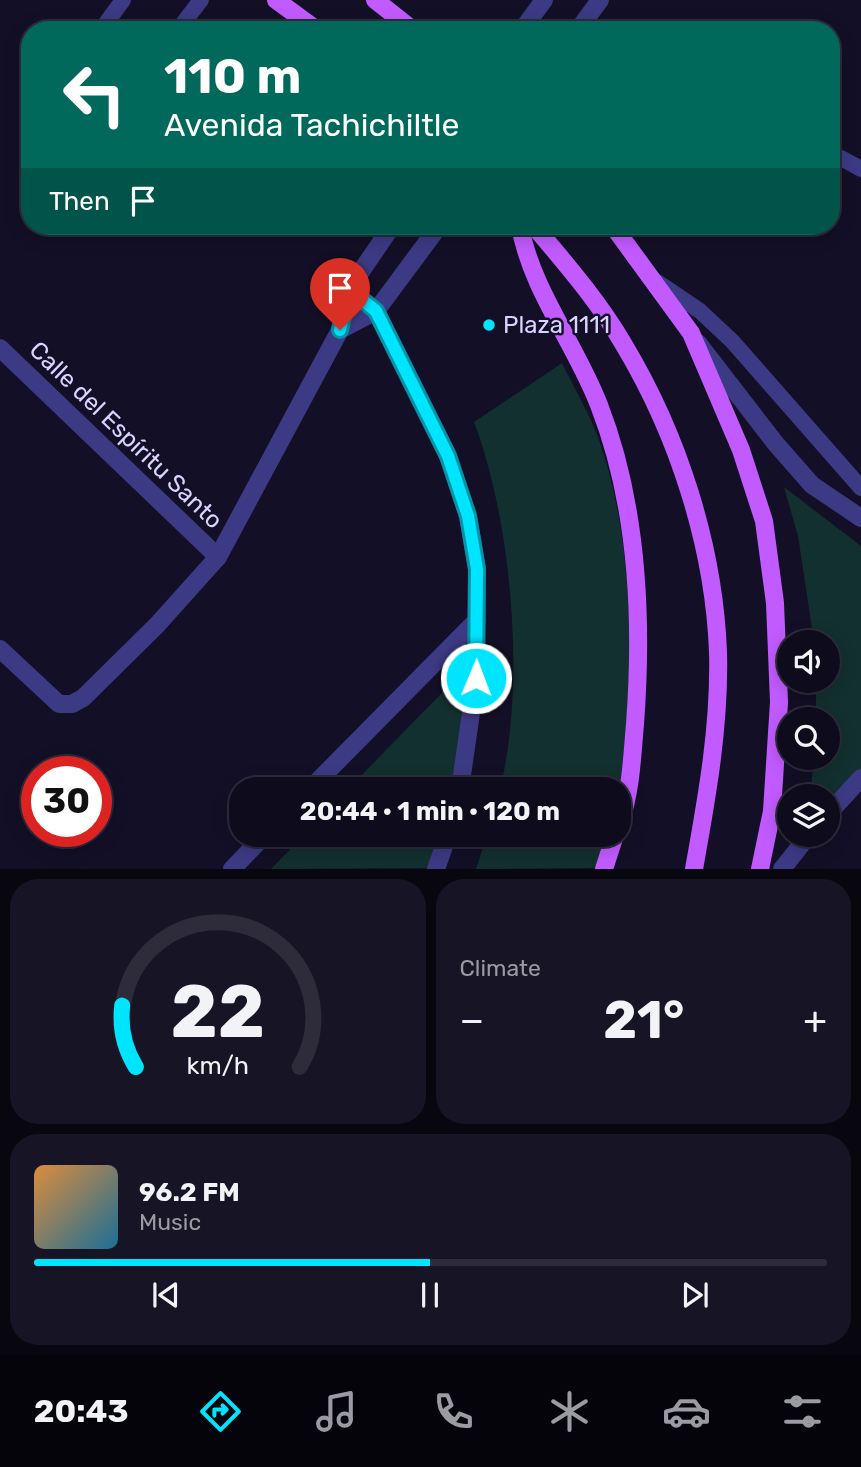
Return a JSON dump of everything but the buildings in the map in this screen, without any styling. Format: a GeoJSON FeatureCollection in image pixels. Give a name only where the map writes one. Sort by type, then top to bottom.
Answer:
{"type":"FeatureCollection","features":[{"type":"Feature","properties":{"kind":"main road"},"geometry":{"type":"LineString","coordinates":[[276,0],[305,21]]}},
{"type":"Feature","properties":{"kind":"main road"},"geometry":{"type":"LineString","coordinates":[[375,0],[402,21]]}},
{"type":"Feature","properties":{"kind":"main road"},"geometry":{"type":"LineString","coordinates":[[521,235],[523,247],[536,277],[577,353],[599,405],[623,489],[638,613],[637,699],[631,777]]}},
{"type":"Feature","properties":{"kind":"main road"},"geometry":{"type":"LineString","coordinates":[[542,235],[575,275],[624,345],[666,427],[691,500],[710,577],[718,652],[710,767],[694,869]]}},
{"type":"Feature","properties":{"kind":"main road"},"geometry":{"type":"LineString","coordinates":[[620,235],[691,333],[741,450],[760,509],[775,603],[779,702],[772,811],[760,869]]}},
{"type":"Feature","properties":{"kind":"main road"},"geometry":{"type":"LineString","coordinates":[[604,869],[611,847]]}},
{"type":"Feature","properties":{"kind":"street"},"geometry":{"type":"LineString","coordinates":[[585,21],[600,0]]}},
{"type":"Feature","properties":{"kind":"street"},"geometry":{"type":"LineString","coordinates":[[528,21],[540,1]]}},
{"type":"Feature","properties":{"kind":"street"},"geometry":{"type":"LineString","coordinates":[[0,649],[49,697],[59,704],[72,704],[83,698],[156,625],[218,557],[340,330],[349,289],[386,235]]}},
{"type":"Feature","properties":{"kind":"street"},"geometry":{"type":"LineString","coordinates":[[340,330],[376,311],[432,235]]}},
{"type":"Feature","properties":{"kind":"street"},"geometry":{"type":"LineString","coordinates":[[349,289],[376,311],[448,456],[468,516],[477,569],[476,678],[462,777]]}},
{"type":"Feature","properties":{"kind":"street"},"geometry":{"type":"LineString","coordinates":[[691,333],[776,444],[812,485],[861,518]]}},
{"type":"Feature","properties":{"kind":"street","name":"Calle del Espíritu Santo"},"geometry":{"type":"LineString","coordinates":[[0,348],[218,557]]}},
{"type":"Feature","properties":{"kind":"street"},"geometry":{"type":"LineString","coordinates":[[322,777],[477,620]]}},
{"type":"Feature","properties":{"kind":"street"},"geometry":{"type":"LineString","coordinates":[[840,801],[861,778]]}},
{"type":"Feature","properties":{"kind":"street"},"geometry":{"type":"LineString","coordinates":[[232,869],[253,847]]}},
{"type":"Feature","properties":{"kind":"street"},"geometry":{"type":"LineString","coordinates":[[436,869],[444,847]]}},
{"type":"Feature","properties":{"kind":"street"},"geometry":{"type":"LineString","coordinates":[[782,869],[799,847]]}},
{"type":"Feature","properties":{"kind":"lane"},"geometry":{"type":"LineString","coordinates":[[107,21],[122,0]]}},
{"type":"Feature","properties":{"kind":"lane"},"geometry":{"type":"LineString","coordinates":[[185,21],[201,0]]}},
{"type":"Feature","properties":{"kind":"lane"},"geometry":{"type":"LineString","coordinates":[[840,158],[861,169]]}},
{"type":"Feature","properties":{"kind":"lane"},"geometry":{"type":"LineString","coordinates":[[652,279],[700,311],[732,341],[861,488]]}},
{"type":"Feature","properties":{"kind":"green space"},"geometry":{"type":"Polygon","coordinates":[[[562,363],[599,440],[620,524],[629,613],[628,703],[620,777],[502,777],[512,702],[511,604],[498,507],[474,422],[562,363]]]}},
{"type":"Feature","properties":{"kind":"green space"},"geometry":{"type":"Polygon","coordinates":[[[784,487],[861,546],[861,777],[840,797],[840,784],[811,784],[813,770],[840,770],[840,707],[816,707],[816,693],[840,693],[840,630],[812,630],[798,536],[784,487]]]}},
{"type":"Feature","properties":{"kind":"green space"},"geometry":{"type":"Polygon","coordinates":[[[475,659],[460,777],[360,777],[475,659]]]}},
{"type":"Feature","properties":{"kind":"green space"},"geometry":{"type":"Polygon","coordinates":[[[292,847],[441,847],[435,868],[271,869],[292,847]]]}},
{"type":"Feature","properties":{"kind":"green space"},"geometry":{"type":"Polygon","coordinates":[[[483,847],[603,847],[595,868],[476,869],[483,847]]]}},
{"type":"Feature","properties":{"kind":"place","name":"Plaza 1111"},"geometry":{"type":"Point","coordinates":[489,325]}},
{"type":"Feature","properties":{"kind":"route"},"geometry":{"type":"LineString","coordinates":[[340,330],[349,289],[376,311],[448,456],[468,516],[477,569],[476,678]]}}]}
